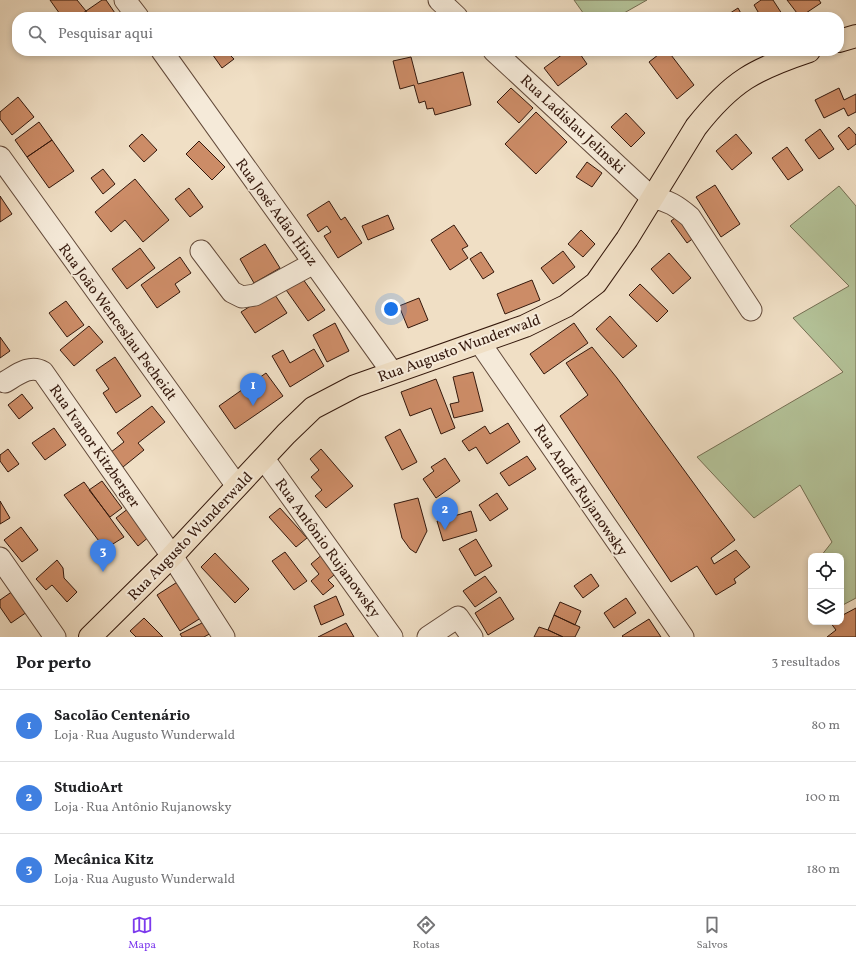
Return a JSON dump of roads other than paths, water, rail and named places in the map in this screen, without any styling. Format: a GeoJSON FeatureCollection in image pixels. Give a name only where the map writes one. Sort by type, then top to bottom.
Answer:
{"type":"FeatureCollection","features":[{"type":"Feature","properties":{"kind":"main road"},"geometry":{"type":"LineString","coordinates":[[844,40],[856,36]]}},
{"type":"Feature","properties":{"kind":"main road","name":"Rua Augusto Wunderwald"},"geometry":{"type":"LineString","coordinates":[[90,637],[172,556],[299,420],[313,408],[355,386],[392,372],[480,343],[548,316],[582,295],[596,283],[614,259],[696,127],[711,107],[729,89],[750,75],[775,62],[794,56]]}},
{"type":"Feature","properties":{"kind":"street"},"geometry":{"type":"LineString","coordinates":[[125,0],[134,12]]}},
{"type":"Feature","properties":{"kind":"street"},"geometry":{"type":"LineString","coordinates":[[441,1],[452,12]]}},
{"type":"Feature","properties":{"kind":"street","name":"Rua José Adão Hinz"},"geometry":{"type":"LineString","coordinates":[[166,56],[392,372]]}},
{"type":"Feature","properties":{"kind":"street","name":"Rua Ladislau Jelinski"},"geometry":{"type":"LineString","coordinates":[[499,56],[652,198]]}},
{"type":"Feature","properties":{"kind":"street","name":"Rua João Wenceslau Pscheidt"},"geometry":{"type":"LineString","coordinates":[[0,157],[237,486]]}},
{"type":"Feature","properties":{"kind":"street"},"geometry":{"type":"LineString","coordinates":[[652,198],[666,200],[679,207],[690,217],[751,310]]}},
{"type":"Feature","properties":{"kind":"street"},"geometry":{"type":"LineString","coordinates":[[201,251],[232,292],[242,297],[255,295],[314,263]]}},
{"type":"Feature","properties":{"kind":"street","name":"Rua André Rujanowsky"},"geometry":{"type":"LineString","coordinates":[[480,343],[683,637]]}},
{"type":"Feature","properties":{"kind":"street","name":"Rua Ivanor Kitzberger"},"geometry":{"type":"LineString","coordinates":[[5,382],[29,369],[36,368],[43,372],[172,556],[224,637]]}},
{"type":"Feature","properties":{"kind":"street","name":"Rua Antônio Rujanowsky"},"geometry":{"type":"LineString","coordinates":[[264,459],[392,637]]}},
{"type":"Feature","properties":{"kind":"street"},"geometry":{"type":"LineString","coordinates":[[0,558],[55,637]]}},
{"type":"Feature","properties":{"kind":"street"},"geometry":{"type":"LineString","coordinates":[[428,637],[458,617],[472,637]]}},
{"type":"Feature","properties":{"kind":"place","name":"Sacolão Centenário"},"geometry":{"type":"Point","coordinates":[253,406]}},
{"type":"Feature","properties":{"kind":"place","name":"StudioArt"},"geometry":{"type":"Point","coordinates":[445,530]}},
{"type":"Feature","properties":{"kind":"place","name":"Mecânica Kitz"},"geometry":{"type":"Point","coordinates":[103,572]}}]}
